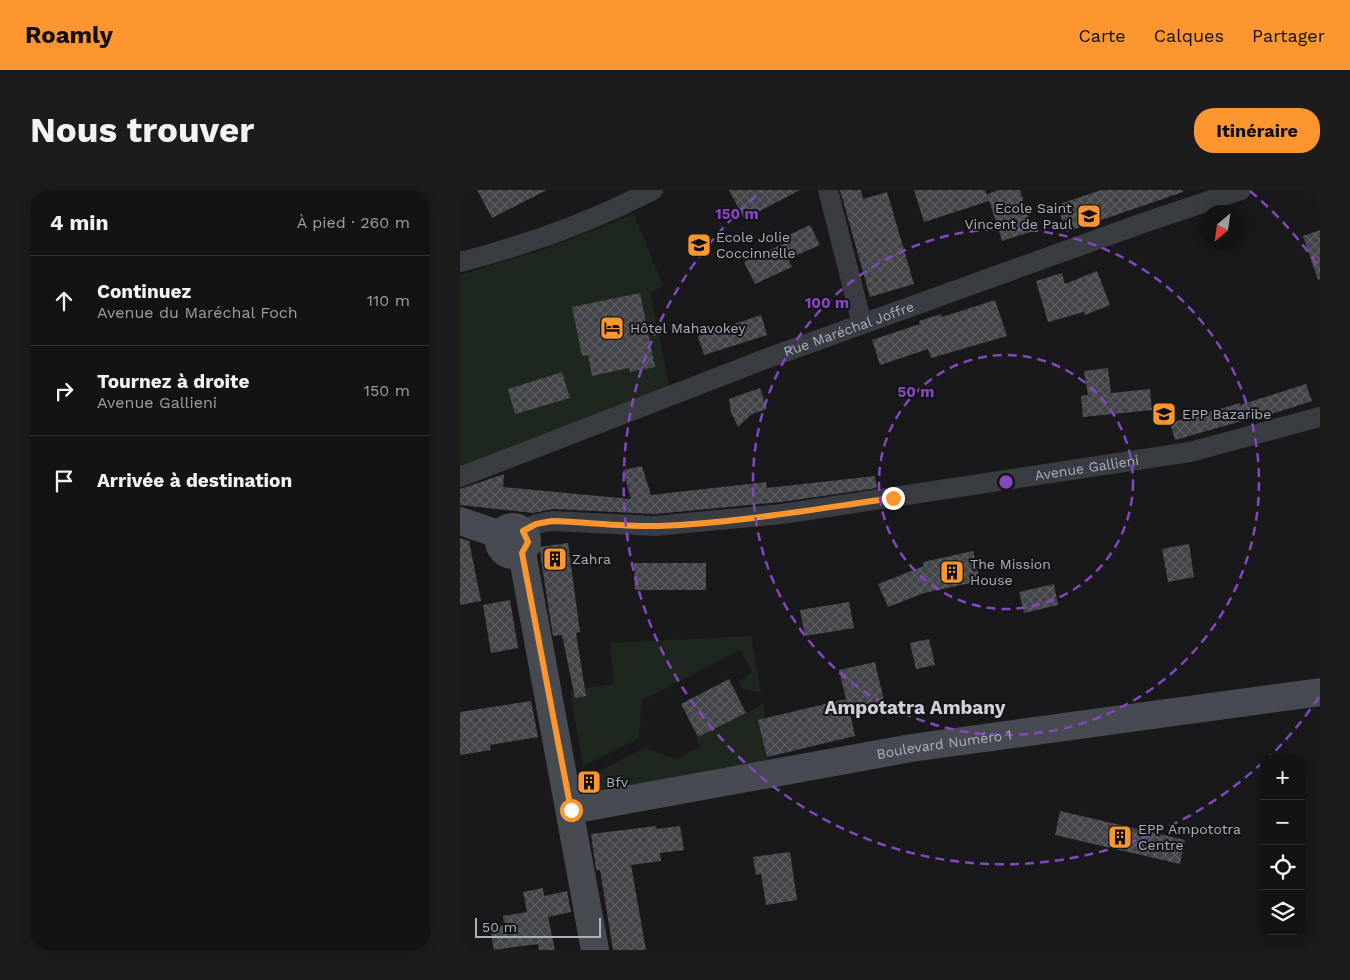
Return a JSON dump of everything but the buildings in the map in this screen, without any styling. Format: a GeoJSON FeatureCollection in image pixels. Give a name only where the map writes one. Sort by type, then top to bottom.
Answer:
{"type":"FeatureCollection","features":[{"type":"Feature","properties":{"kind":"main road"},"geometry":{"type":"LineString","coordinates":[[460,521],[515,540],[571,810],[595,950]]}},
{"type":"Feature","properties":{"kind":"main road","name":"Boulevard Numéro 1"},"geometry":{"type":"LineString","coordinates":[[571,810],[911,748],[1320,692]]}},
{"type":"Feature","properties":{"kind":"street"},"geometry":{"type":"LineString","coordinates":[[460,262],[516,247],[584,222],[653,190]]}},
{"type":"Feature","properties":{"kind":"street"},"geometry":{"type":"LineString","coordinates":[[828,190],[862,324]]}},
{"type":"Feature","properties":{"kind":"street","name":"Rue Maréchal Joffre"},"geometry":{"type":"LineString","coordinates":[[460,477],[768,358],[1143,223],[1241,190]]}},
{"type":"Feature","properties":{"kind":"street","name":"Avenue Gallieni"},"geometry":{"type":"LineString","coordinates":[[515,540],[536,524],[552,521],[655,526],[800,511],[1190,452],[1320,417]]}},
{"type":"Feature","properties":{"kind":"shaded area"},"geometry":{"type":"Polygon","coordinates":[[[634,214],[663,286],[650,293],[670,388],[460,468],[460,275],[551,247],[634,214]]]}},
{"type":"Feature","properties":{"kind":"shaded area"},"geometry":{"type":"Polygon","coordinates":[[[751,636],[761,692],[742,689],[739,681],[752,672],[740,650],[642,700],[639,738],[583,766],[570,690],[614,684],[610,643],[751,636]]]}},
{"type":"Feature","properties":{"kind":"shaded area"},"geometry":{"type":"Polygon","coordinates":[[[764,704],[767,757],[771,769],[589,799],[587,789],[597,787],[595,773],[645,748],[675,759],[700,747],[696,738],[764,704]]]}},
{"type":"Feature","properties":{"kind":"place","name":"Ecole Saint Vincent de Paul"},"geometry":{"type":"Point","coordinates":[1089,216]}},
{"type":"Feature","properties":{"kind":"place","name":"Ecole Jolie Coccinnelle"},"geometry":{"type":"Point","coordinates":[699,245]}},
{"type":"Feature","properties":{"kind":"place","name":"Hôtel Mahavokey"},"geometry":{"type":"Point","coordinates":[612,328]}},
{"type":"Feature","properties":{"kind":"place","name":"EPP Bazaribe"},"geometry":{"type":"Point","coordinates":[1164,414]}},
{"type":"Feature","properties":{"kind":"place","name":"Zahra"},"geometry":{"type":"Point","coordinates":[555,559]}},
{"type":"Feature","properties":{"kind":"place","name":"The Mission House"},"geometry":{"type":"Point","coordinates":[952,572]}},
{"type":"Feature","properties":{"kind":"place","name":"Bfv"},"geometry":{"type":"Point","coordinates":[589,782]}},
{"type":"Feature","properties":{"kind":"place","name":"EPP Ampototra Centre"},"geometry":{"type":"Point","coordinates":[1120,837]}},
{"type":"Feature","properties":{"kind":"district","name":"Ampotatra Ambany"},"geometry":{"type":"Point","coordinates":[915,707]}},
{"type":"Feature","properties":{"kind":"route"},"geometry":{"type":"LineString","coordinates":[[571,810],[522,553],[528,542],[523,531],[536,524],[552,521],[655,526],[681,525],[782,514],[893,498]]}}]}
